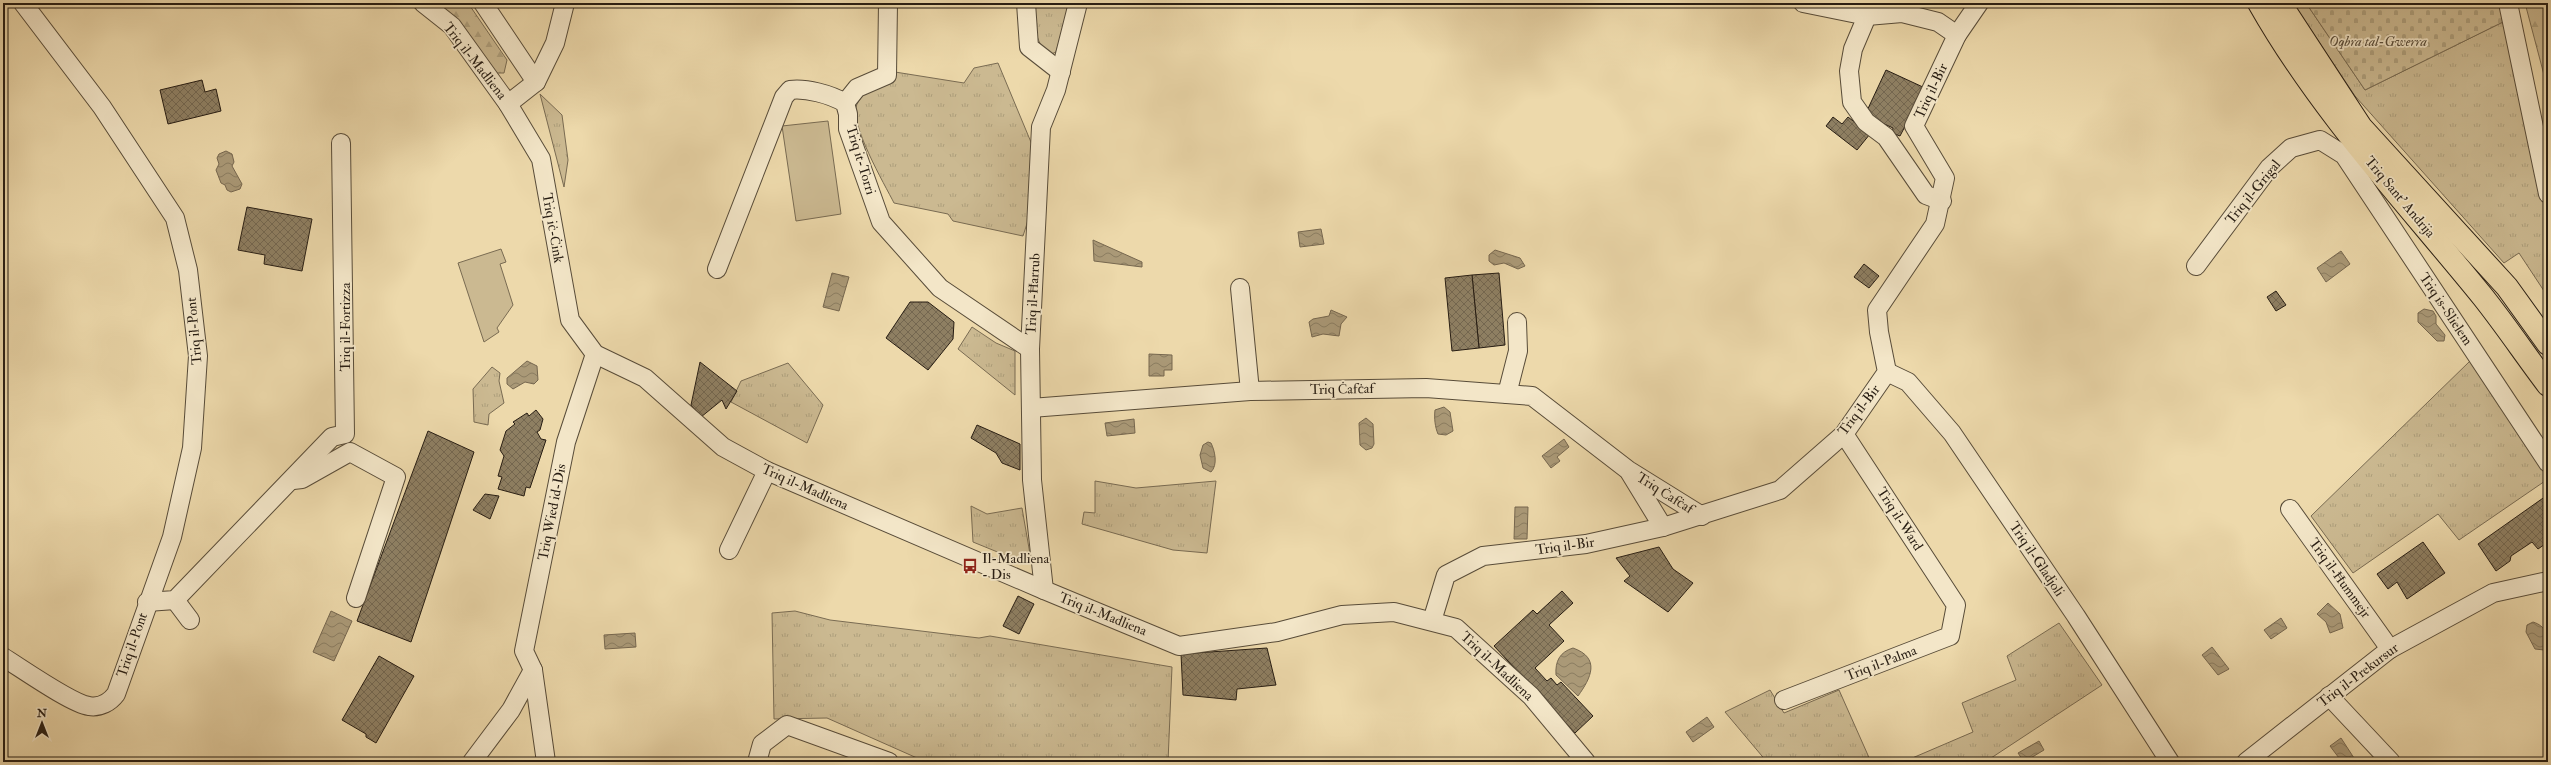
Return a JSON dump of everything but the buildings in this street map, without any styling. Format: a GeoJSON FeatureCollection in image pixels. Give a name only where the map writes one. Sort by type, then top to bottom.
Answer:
{"type":"FeatureCollection","features":[{"type":"Feature","properties":{"kind":"highway","name":"Triq Sant' Andrija"},"geometry":{"type":"LineString","coordinates":[[2259,3],[2278,37],[2350,137],[2484,299],[2548,386]]}},
{"type":"Feature","properties":{"kind":"highway","name":"Triq Sant' Andrija"},"geometry":{"type":"LineString","coordinates":[[2280,3],[2361,127],[2507,287],[2548,344]]}},
{"type":"Feature","properties":{"kind":"street","name":"Triq il-Pont"},"geometry":{"type":"LineString","coordinates":[[3,657],[82,704],[94,707],[105,703],[116,694],[147,602],[172,537],[192,448],[198,356],[188,270],[175,218],[102,107],[23,3]]}},
{"type":"Feature","properties":{"kind":"street","name":"Triq il-Madliena"},"geometry":{"type":"LineString","coordinates":[[423,3],[452,26],[508,104]]}},
{"type":"Feature","properties":{"kind":"street"},"geometry":{"type":"LineString","coordinates":[[483,3],[536,82]]}},
{"type":"Feature","properties":{"kind":"street"},"geometry":{"type":"LineString","coordinates":[[508,104],[536,82],[555,43],[565,3]]}},
{"type":"Feature","properties":{"kind":"street"},"geometry":{"type":"LineString","coordinates":[[717,269],[784,97],[790,90],[799,89],[837,98],[845,103],[857,88],[887,75],[888,3]]}},
{"type":"Feature","properties":{"kind":"street"},"geometry":{"type":"LineString","coordinates":[[1026,3],[1029,47],[1061,72]]}},
{"type":"Feature","properties":{"kind":"street","name":"Triq il-Ħarrub"},"geometry":{"type":"LineString","coordinates":[[1044,590],[1032,480],[1030,349],[1041,127],[1061,72],[1078,3]]}},
{"type":"Feature","properties":{"kind":"street"},"geometry":{"type":"LineString","coordinates":[[1803,3],[1867,16],[1902,14],[1938,22],[1957,35]]}},
{"type":"Feature","properties":{"kind":"street","name":"Triq il-Bir"},"geometry":{"type":"LineString","coordinates":[[1432,621],[1446,575],[1483,556],[1586,544],[1663,527],[1702,516],[1780,490],[1844,434],[1887,372],[1879,332],[1877,310],[1935,224],[1942,201],[1945,178],[1914,126],[1957,35],[1979,3]]}},
{"type":"Feature","properties":{"kind":"street"},"geometry":{"type":"LineString","coordinates":[[2508,3],[2548,194]]}},
{"type":"Feature","properties":{"kind":"street"},"geometry":{"type":"LineString","coordinates":[[1867,16],[1853,49],[1849,71],[1852,102],[1866,122],[1886,137],[1926,195],[1942,201]]}},
{"type":"Feature","properties":{"kind":"street","name":"Triq it-Torri"},"geometry":{"type":"LineString","coordinates":[[845,103],[848,114],[848,130],[881,222],[940,288],[1030,349]]}},
{"type":"Feature","properties":{"kind":"street","name":"Triq iċ-Ċink"},"geometry":{"type":"LineString","coordinates":[[508,104],[541,159],[570,320],[595,354]]}},
{"type":"Feature","properties":{"kind":"street","name":"Triq il-Grigal"},"geometry":{"type":"LineString","coordinates":[[2196,266],[2270,168],[2291,148],[2320,140],[2344,155]]}},
{"type":"Feature","properties":{"kind":"street","name":"Triq il-Fortizza"},"geometry":{"type":"LineString","coordinates":[[175,600],[332,437],[345,434],[341,143]]}},
{"type":"Feature","properties":{"kind":"street","name":"Triq is-Slielem"},"geometry":{"type":"LineString","coordinates":[[2344,155],[2548,463]]}},
{"type":"Feature","properties":{"kind":"street"},"geometry":{"type":"LineString","coordinates":[[1240,288],[1250,391]]}},
{"type":"Feature","properties":{"kind":"street"},"geometry":{"type":"LineString","coordinates":[[1507,394],[1518,350],[1517,322]]}},
{"type":"Feature","properties":{"kind":"street","name":"Triq il-Madliena"},"geometry":{"type":"LineString","coordinates":[[595,354],[645,378],[723,447],[767,471],[1044,590],[1179,646],[1277,632],[1342,615],[1394,612],[1456,628],[1531,696],[1586,762]]}},
{"type":"Feature","properties":{"kind":"street","name":"Triq Wied id-Dis"},"geometry":{"type":"LineString","coordinates":[[546,762],[533,670],[524,651],[566,442],[595,354]]}},
{"type":"Feature","properties":{"kind":"street","name":"Triq il-Gladjoli"},"geometry":{"type":"LineString","coordinates":[[1887,372],[1908,382],[1952,433],[2076,616],[2170,762]]}},
{"type":"Feature","properties":{"kind":"street","name":"Triq Ċafċaf"},"geometry":{"type":"LineString","coordinates":[[1031,408],[1250,391],[1426,388],[1532,396],[1628,470],[1702,516]]}},
{"type":"Feature","properties":{"kind":"street","name":"Triq il-Ward"},"geometry":{"type":"LineString","coordinates":[[1844,434],[1956,605]]}},
{"type":"Feature","properties":{"kind":"street"},"geometry":{"type":"LineString","coordinates":[[287,482],[302,479],[350,452],[396,477],[356,598]]}},
{"type":"Feature","properties":{"kind":"street","name":"Triq Ċafċaf"},"geometry":{"type":"LineString","coordinates":[[1628,470],[1663,527]]}},
{"type":"Feature","properties":{"kind":"street"},"geometry":{"type":"LineString","coordinates":[[729,550],[767,471]]}},
{"type":"Feature","properties":{"kind":"street","name":"Triq il-Ħummejr"},"geometry":{"type":"LineString","coordinates":[[2290,508],[2390,649]]}},
{"type":"Feature","properties":{"kind":"street","name":"Triq il-Prekursur"},"geometry":{"type":"LineString","coordinates":[[2246,762],[2390,649],[2493,593],[2548,582]]}},
{"type":"Feature","properties":{"kind":"street"},"geometry":{"type":"LineString","coordinates":[[147,602],[175,600],[190,620]]}},
{"type":"Feature","properties":{"kind":"street","name":"Triq il-Palma"},"geometry":{"type":"LineString","coordinates":[[1784,700],[1950,636],[1956,605]]}},
{"type":"Feature","properties":{"kind":"street"},"geometry":{"type":"LineString","coordinates":[[472,762],[511,710],[533,670]]}},
{"type":"Feature","properties":{"kind":"street"},"geometry":{"type":"LineString","coordinates":[[2329,696],[2391,762]]}},
{"type":"Feature","properties":{"kind":"street"},"geometry":{"type":"LineString","coordinates":[[757,762],[762,744],[788,725],[889,762]]}},
{"type":"Feature","properties":{"kind":"green space"},"geometry":{"type":"Polygon","coordinates":[[[432,3],[468,3],[507,60],[504,73],[492,73],[432,3]]]}},
{"type":"Feature","properties":{"kind":"green space"},"geometry":{"type":"Polygon","coordinates":[[[1035,3],[1070,3],[1056,52],[1049,55],[1040,44],[1036,31],[1035,3]]]}},
{"type":"Feature","properties":{"kind":"green space"},"geometry":{"type":"Polygon","coordinates":[[[2293,3],[2306,3],[2365,90],[2505,21],[2548,208],[2548,297],[2519,253],[2504,263],[2355,96],[2293,3]]]}},
{"type":"Feature","properties":{"kind":"green space","name":"Oqbra tal-Gwerra"},"geometry":{"type":"Polygon","coordinates":[[[2306,3],[2500,3],[2505,21],[2365,90],[2306,3]]]}},
{"type":"Feature","properties":{"kind":"green space"},"geometry":{"type":"Polygon","coordinates":[[[2525,3],[2548,3],[2548,90],[2525,3]]]}},
{"type":"Feature","properties":{"kind":"green space"},"geometry":{"type":"Polygon","coordinates":[[[998,63],[1033,147],[1031,211],[1023,236],[953,221],[948,214],[894,203],[862,138],[856,113],[857,104],[864,94],[895,72],[964,83],[974,68],[998,63]]]}},
{"type":"Feature","properties":{"kind":"green space"},"geometry":{"type":"Polygon","coordinates":[[[540,94],[562,115],[568,160],[564,187],[540,94]]]}},
{"type":"Feature","properties":{"kind":"green space"},"geometry":{"type":"Polygon","coordinates":[[[828,121],[841,214],[796,221],[782,126],[828,121]]]}},
{"type":"Feature","properties":{"kind":"green space"},"geometry":{"type":"Polygon","coordinates":[[[501,249],[506,262],[500,264],[513,305],[497,328],[499,332],[484,342],[458,263],[501,249]]]}},
{"type":"Feature","properties":{"kind":"green space"},"geometry":{"type":"Polygon","coordinates":[[[972,327],[996,343],[1015,351],[1015,395],[958,349],[972,327]]]}},
{"type":"Feature","properties":{"kind":"green space"},"geometry":{"type":"Polygon","coordinates":[[[2470,361],[2548,476],[2548,479],[2459,540],[2438,514],[2353,573],[2311,516],[2470,361]]]}},
{"type":"Feature","properties":{"kind":"green space"},"geometry":{"type":"Polygon","coordinates":[[[788,363],[823,405],[807,443],[731,402],[741,381],[788,363]]]}},
{"type":"Feature","properties":{"kind":"green space"},"geometry":{"type":"Polygon","coordinates":[[[492,367],[500,373],[499,381],[504,403],[489,414],[488,425],[474,422],[473,389],[492,367]]]}},
{"type":"Feature","properties":{"kind":"green space"},"geometry":{"type":"Polygon","coordinates":[[[1095,481],[1136,488],[1216,481],[1207,553],[1173,550],[1082,524],[1084,512],[1095,513],[1095,481]]]}},
{"type":"Feature","properties":{"kind":"green space"},"geometry":{"type":"Polygon","coordinates":[[[971,506],[987,514],[1022,508],[1030,554],[1022,562],[973,542],[971,506]]]}},
{"type":"Feature","properties":{"kind":"green space"},"geometry":{"type":"Polygon","coordinates":[[[795,611],[830,620],[979,638],[990,636],[1172,667],[1168,762],[926,762],[827,718],[774,719],[772,613],[795,611]]]}},
{"type":"Feature","properties":{"kind":"green space"},"geometry":{"type":"Polygon","coordinates":[[[2059,623],[2102,685],[1985,762],[1903,762],[1973,732],[1962,703],[2016,680],[2007,656],[2059,623]]]}},
{"type":"Feature","properties":{"kind":"green space"},"geometry":{"type":"Polygon","coordinates":[[[1770,690],[1784,713],[1839,690],[1871,762],[1767,762],[1725,712],[1770,690]]]}},
{"type":"Feature","properties":{"kind":"water"},"geometry":{"type":"Polygon","coordinates":[[[226,151],[232,154],[234,162],[232,166],[242,184],[240,189],[231,192],[221,183],[216,170],[219,164],[217,158],[219,154],[226,151]]]}},
{"type":"Feature","properties":{"kind":"water"},"geometry":{"type":"Polygon","coordinates":[[[1321,229],[1324,244],[1300,247],[1298,232],[1321,229]]]}},
{"type":"Feature","properties":{"kind":"water"},"geometry":{"type":"Polygon","coordinates":[[[1093,240],[1142,262],[1142,267],[1094,261],[1093,240]]]}},
{"type":"Feature","properties":{"kind":"water"},"geometry":{"type":"Polygon","coordinates":[[[1495,250],[1520,258],[1525,266],[1518,269],[1504,263],[1494,265],[1489,261],[1489,255],[1495,250]]]}},
{"type":"Feature","properties":{"kind":"water"},"geometry":{"type":"Polygon","coordinates":[[[2341,251],[2350,264],[2326,282],[2317,268],[2341,251]]]}},
{"type":"Feature","properties":{"kind":"water"},"geometry":{"type":"Polygon","coordinates":[[[832,273],[849,277],[839,311],[823,307],[832,273]]]}},
{"type":"Feature","properties":{"kind":"water"},"geometry":{"type":"Polygon","coordinates":[[[2424,309],[2433,311],[2436,316],[2436,324],[2445,335],[2444,341],[2437,341],[2418,322],[2418,313],[2424,309]]]}},
{"type":"Feature","properties":{"kind":"water"},"geometry":{"type":"Polygon","coordinates":[[[1331,310],[1347,317],[1341,324],[1339,336],[1323,334],[1312,337],[1309,322],[1313,319],[1329,316],[1331,310]]]}},
{"type":"Feature","properties":{"kind":"water"},"geometry":{"type":"Polygon","coordinates":[[[1149,354],[1172,355],[1172,370],[1164,370],[1164,376],[1149,376],[1149,354]]]}},
{"type":"Feature","properties":{"kind":"water"},"geometry":{"type":"Polygon","coordinates":[[[527,361],[537,366],[538,380],[534,384],[525,382],[513,389],[507,384],[507,378],[527,361]]]}},
{"type":"Feature","properties":{"kind":"water"},"geometry":{"type":"Polygon","coordinates":[[[1444,407],[1450,412],[1453,431],[1446,435],[1438,434],[1435,419],[1435,410],[1444,407]]]}},
{"type":"Feature","properties":{"kind":"water"},"geometry":{"type":"Polygon","coordinates":[[[1366,418],[1373,424],[1374,444],[1372,448],[1366,450],[1360,445],[1359,423],[1366,418]]]}},
{"type":"Feature","properties":{"kind":"water"},"geometry":{"type":"Polygon","coordinates":[[[1134,419],[1135,433],[1107,436],[1105,423],[1134,419]]]}},
{"type":"Feature","properties":{"kind":"water"},"geometry":{"type":"Polygon","coordinates":[[[1564,439],[1569,447],[1557,457],[1560,461],[1551,468],[1542,456],[1564,439]]]}},
{"type":"Feature","properties":{"kind":"water"},"geometry":{"type":"Polygon","coordinates":[[[1208,442],[1211,443],[1215,458],[1215,466],[1211,472],[1203,468],[1200,455],[1203,445],[1208,442]]]}},
{"type":"Feature","properties":{"kind":"water"},"geometry":{"type":"Polygon","coordinates":[[[1515,507],[1528,507],[1527,539],[1514,539],[1515,507]]]}},
{"type":"Feature","properties":{"kind":"water"},"geometry":{"type":"Polygon","coordinates":[[[2328,603],[2340,614],[2343,628],[2330,633],[2326,622],[2317,614],[2328,603]]]}},
{"type":"Feature","properties":{"kind":"water"},"geometry":{"type":"Polygon","coordinates":[[[331,611],[352,621],[334,661],[313,652],[331,611]]]}},
{"type":"Feature","properties":{"kind":"water"},"geometry":{"type":"Polygon","coordinates":[[[2281,618],[2287,628],[2271,639],[2264,630],[2281,618]]]}},
{"type":"Feature","properties":{"kind":"water"},"geometry":{"type":"Polygon","coordinates":[[[2533,622],[2541,626],[2545,632],[2548,648],[2544,650],[2535,649],[2526,632],[2527,625],[2533,622]]]}},
{"type":"Feature","properties":{"kind":"water"},"geometry":{"type":"Polygon","coordinates":[[[635,633],[636,647],[605,649],[604,635],[635,633]]]}},
{"type":"Feature","properties":{"kind":"water"},"geometry":{"type":"Polygon","coordinates":[[[2212,647],[2229,669],[2218,675],[2202,655],[2212,647]]]}},
{"type":"Feature","properties":{"kind":"water"},"geometry":{"type":"Polygon","coordinates":[[[1573,648],[1582,652],[1587,657],[1591,669],[1590,676],[1578,696],[1556,675],[1556,665],[1559,658],[1565,652],[1573,648]]]}},
{"type":"Feature","properties":{"kind":"water"},"geometry":{"type":"Polygon","coordinates":[[[1707,717],[1714,727],[1693,742],[1686,732],[1707,717]]]}},
{"type":"Feature","properties":{"kind":"water"},"geometry":{"type":"Polygon","coordinates":[[[2341,738],[2354,758],[2348,762],[2342,762],[2330,746],[2341,738]]]}},
{"type":"Feature","properties":{"kind":"water"},"geometry":{"type":"Polygon","coordinates":[[[2039,741],[2044,750],[2024,762],[2018,753],[2039,741]]]}},
{"type":"Feature","properties":{"kind":"place","name":"Il-Madliena - Dis"},"geometry":{"type":"Point","coordinates":[970,566]}}]}
